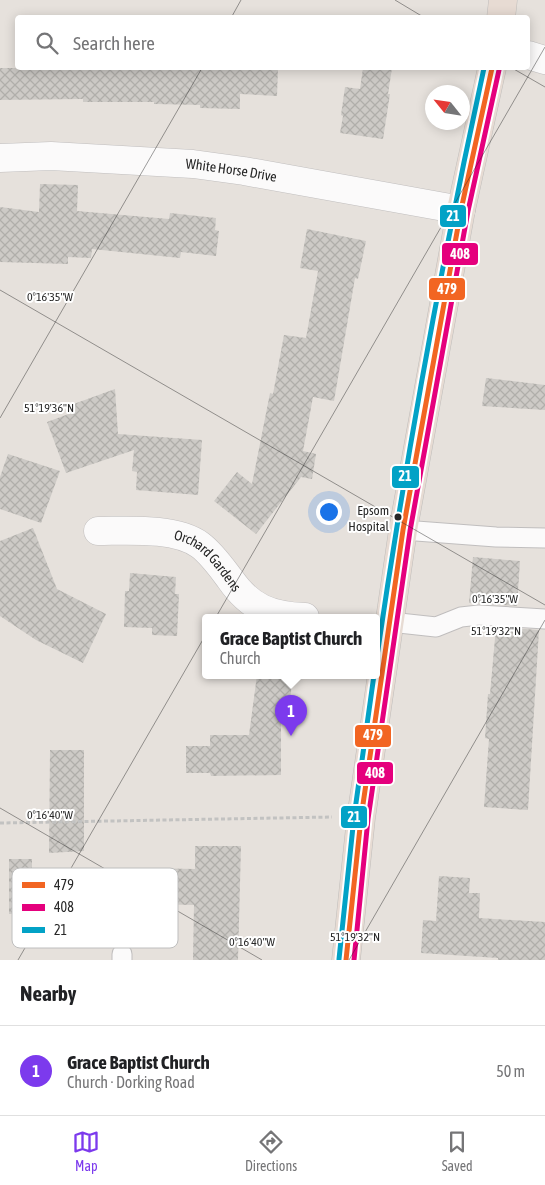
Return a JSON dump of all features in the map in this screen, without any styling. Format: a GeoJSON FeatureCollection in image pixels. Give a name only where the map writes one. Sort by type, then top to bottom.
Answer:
{"type":"FeatureCollection","features":[{"type":"Feature","properties":{"kind":"highway"},"geometry":{"type":"LineString","coordinates":[[501,15],[503,0]]}},
{"type":"Feature","properties":{"kind":"highway"},"geometry":{"type":"LineString","coordinates":[[380,648],[383,621],[403,530],[461,210],[492,70]]}},
{"type":"Feature","properties":{"kind":"highway"},"geometry":{"type":"LineString","coordinates":[[346,960],[377,679]]}},
{"type":"Feature","properties":{"kind":"street"},"geometry":{"type":"LineString","coordinates":[[530,56],[545,60]]}},
{"type":"Feature","properties":{"kind":"street","name":"White Horse Drive"},"geometry":{"type":"LineString","coordinates":[[0,158],[51,156],[192,164],[244,171],[461,210]]}},
{"type":"Feature","properties":{"kind":"street","name":"Orchard Gardens"},"geometry":{"type":"LineString","coordinates":[[98,530],[154,531],[175,535],[199,544],[219,564],[235,586],[252,604],[276,614]]}},
{"type":"Feature","properties":{"kind":"lane"},"geometry":{"type":"LineString","coordinates":[[403,530],[496,537],[545,538]]}},
{"type":"Feature","properties":{"kind":"lane"},"geometry":{"type":"LineString","coordinates":[[383,621],[436,627],[461,617],[479,615],[545,619]]}},
{"type":"Feature","properties":{"kind":"path"},"geometry":{"type":"LineString","coordinates":[[0,823],[361,818]]}},
{"type":"Feature","properties":{"kind":"building"},"geometry":{"type":"Polygon","coordinates":[[[0,68],[15,68],[15,70],[278,70],[277,96],[240,94],[240,109],[200,108],[200,105],[154,104],[154,102],[83,102],[83,99],[0,100],[0,68]]]}},
{"type":"Feature","properties":{"kind":"building"},"geometry":{"type":"Polygon","coordinates":[[[363,70],[392,70],[383,139],[340,133],[345,87],[360,89],[363,70]]]}},
{"type":"Feature","properties":{"kind":"building"},"geometry":{"type":"Polygon","coordinates":[[[40,184],[78,185],[77,211],[169,219],[170,213],[216,218],[215,230],[219,231],[216,256],[181,252],[180,258],[92,249],[91,258],[68,257],[68,264],[0,262],[0,207],[39,212],[40,184]]]}},
{"type":"Feature","properties":{"kind":"building"},"geometry":{"type":"Polygon","coordinates":[[[307,229],[366,241],[358,279],[355,278],[334,401],[313,397],[303,451],[316,454],[312,479],[301,477],[256,534],[214,501],[237,472],[252,484],[270,393],[273,394],[284,335],[306,338],[318,271],[300,268],[307,229]]]}},
{"type":"Feature","properties":{"kind":"building"},"geometry":{"type":"Polygon","coordinates":[[[486,378],[545,385],[545,410],[482,406],[486,378]]]}},
{"type":"Feature","properties":{"kind":"building"},"geometry":{"type":"Polygon","coordinates":[[[115,389],[118,434],[202,440],[198,495],[136,490],[137,472],[132,471],[134,450],[66,473],[47,422],[74,412],[71,405],[115,389]]]}},
{"type":"Feature","properties":{"kind":"building"},"geometry":{"type":"Polygon","coordinates":[[[8,454],[60,471],[41,523],[0,509],[0,477],[8,454]]]}},
{"type":"Feature","properties":{"kind":"building"},"geometry":{"type":"Polygon","coordinates":[[[33,528],[57,589],[106,614],[83,663],[36,640],[0,616],[0,541],[33,528]]]}},
{"type":"Feature","properties":{"kind":"building"},"geometry":{"type":"Polygon","coordinates":[[[473,557],[520,561],[517,606],[469,603],[473,557]]]}},
{"type":"Feature","properties":{"kind":"building"},"geometry":{"type":"Polygon","coordinates":[[[130,573],[176,577],[175,594],[179,594],[177,636],[152,635],[152,628],[124,627],[125,591],[129,591],[130,573]]]}},
{"type":"Feature","properties":{"kind":"building"},"geometry":{"type":"Polygon","coordinates":[[[496,627],[539,630],[528,810],[484,807],[489,739],[485,738],[496,627]]]}},
{"type":"Feature","properties":{"kind":"building"},"geometry":{"type":"Polygon","coordinates":[[[256,679],[293,679],[288,717],[281,716],[281,775],[211,776],[210,773],[186,773],[186,746],[210,746],[210,735],[249,735],[256,679]]]}},
{"type":"Feature","properties":{"kind":"building"},"geometry":{"type":"Polygon","coordinates":[[[50,750],[84,750],[84,851],[49,853],[50,750]]]}},
{"type":"Feature","properties":{"kind":"building"},"geometry":{"type":"Polygon","coordinates":[[[195,846],[241,846],[238,960],[193,960],[194,905],[178,905],[178,869],[195,869],[195,846]]]}},
{"type":"Feature","properties":{"kind":"building"},"geometry":{"type":"Polygon","coordinates":[[[9,859],[32,859],[32,868],[12,868],[12,914],[9,914],[9,859]]]}},
{"type":"Feature","properties":{"kind":"building"},"geometry":{"type":"Polygon","coordinates":[[[439,876],[470,878],[469,893],[480,893],[479,918],[545,922],[545,960],[498,960],[498,958],[421,953],[423,920],[436,921],[439,876]]]}},
{"type":"Feature","properties":{"kind":"transit line","name":"21"},"geometry":{"type":"LineString","coordinates":[[380,637],[425,364],[484,70]]}},
{"type":"Feature","properties":{"kind":"transit line","name":"479"},"geometry":{"type":"LineString","coordinates":[[346,960],[361,818],[403,530],[461,210],[492,70]]}},
{"type":"Feature","properties":{"kind":"transit line","name":"408"},"geometry":{"type":"LineString","coordinates":[[354,960],[368,819],[410,531],[468,211],[499,70]]}},
{"type":"Feature","properties":{"kind":"transit line","name":"21"},"geometry":{"type":"LineString","coordinates":[[339,959],[354,817],[373,679]]}},
{"type":"Feature","properties":{"kind":"place","name":"Epsom Hospital"},"geometry":{"type":"Point","coordinates":[398,517]}},
{"type":"Feature","properties":{"kind":"place","name":"Grace Baptist Church"},"geometry":{"type":"Point","coordinates":[291,736]}}]}
